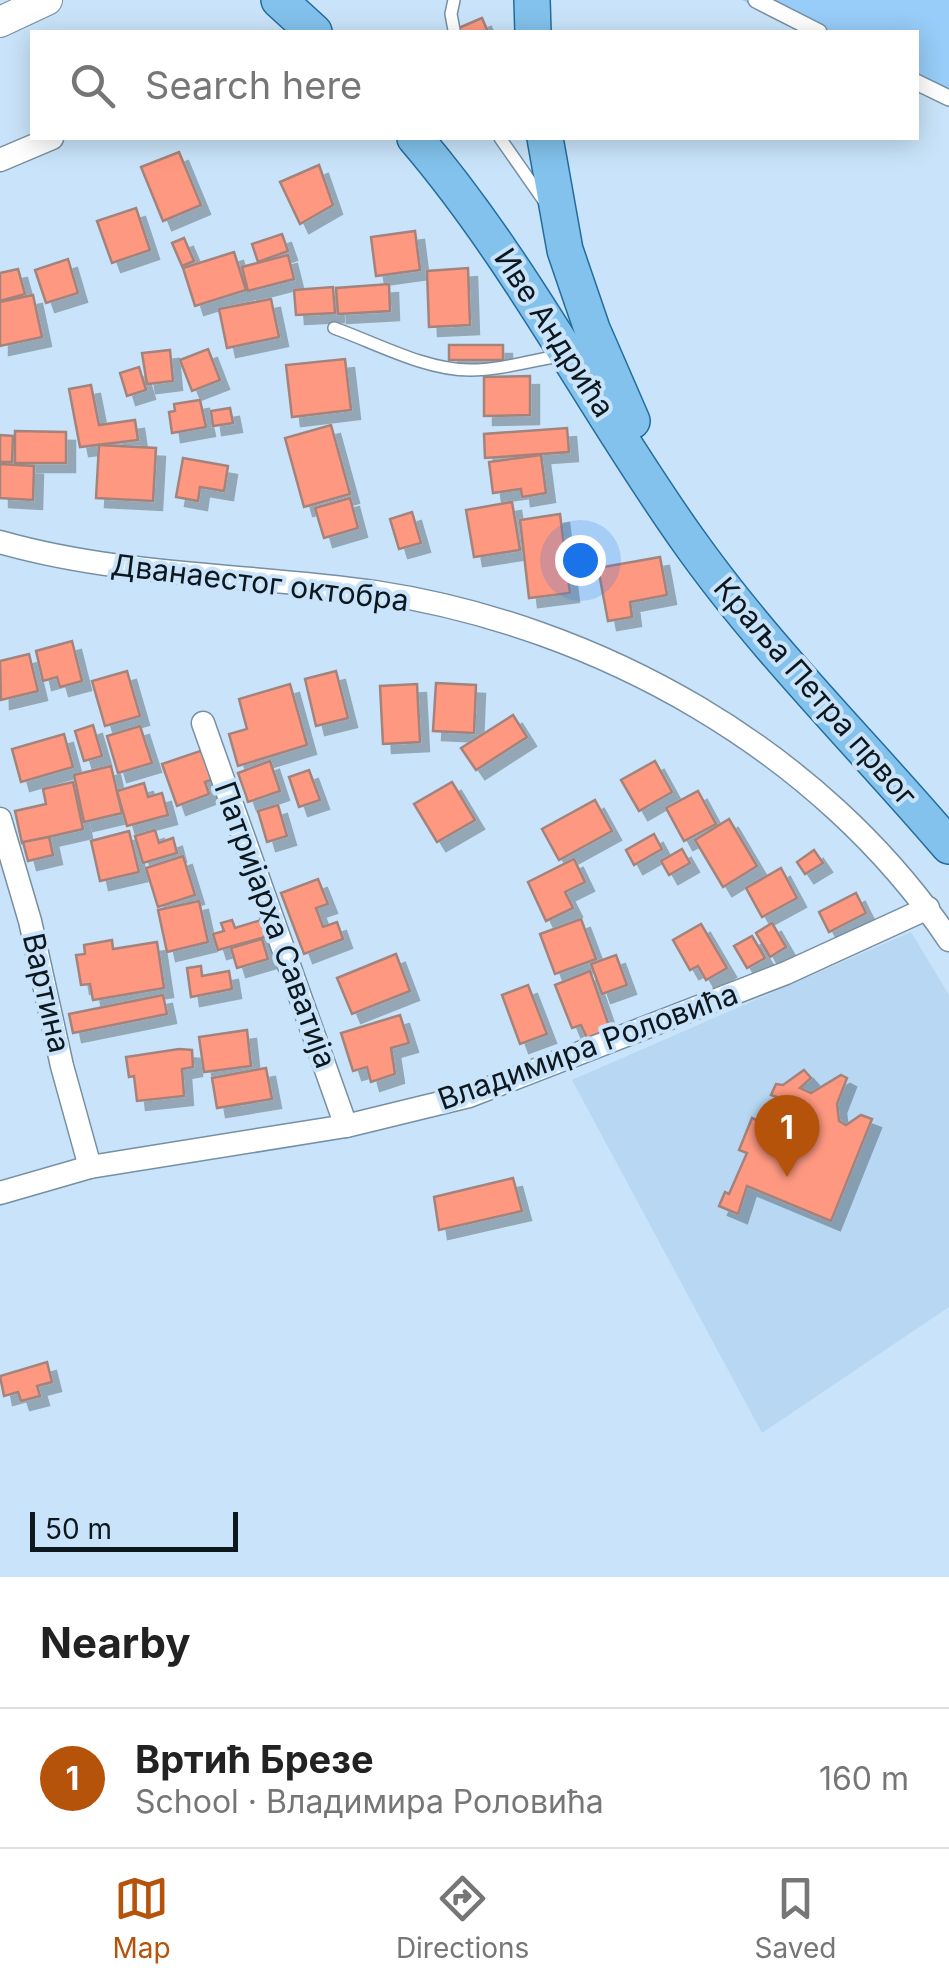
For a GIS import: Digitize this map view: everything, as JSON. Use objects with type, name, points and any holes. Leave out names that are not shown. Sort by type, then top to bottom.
[{"type":"main road","points":[[0,22],[48,0]]},
{"type":"main road","points":[[279,0],[312,30]]},
{"type":"main road","points":[[532,0],[533,30]]},
{"type":"main road","name":"Иве Андрића","points":[[418,140],[488,231],[684,535]]},
{"type":"main road","points":[[544,140],[557,216],[592,329],[684,535]]},
{"type":"main road","name":"Краља Петра првог","points":[[684,535],[749,618],[949,846]]},
{"type":"street","points":[[756,0],[815,30]]},
{"type":"street","points":[[919,83],[949,98]]},
{"type":"street","points":[[0,160],[47,140]]},
{"type":"street","name":"Дванаестог октобра","points":[[0,542],[97,564],[378,593],[496,618],[621,666],[682,700],[798,776],[865,837],[928,908],[949,940]]},
{"type":"street","name":"Патријарха Саватија","points":[[203,723],[346,1126]]},
{"type":"street","name":"Вартина","points":[[0,820],[30,921],[62,1066],[90,1167]]},
{"type":"street","name":"Владимира Роловића","points":[[0,1193],[90,1167],[346,1126],[469,1096],[786,973],[928,908]]},
{"type":"lane","points":[[454,0],[450,14],[454,30]]},
{"type":"lane","points":[[501,140],[557,216]]},
{"type":"lane","points":[[334,328],[459,370],[482,370],[568,354]]},
{"type":"shaded area","points":[[742,0],[949,0],[949,102],[919,87],[919,30],[804,30]]},
{"type":"shaded area","points":[[911,932],[949,995],[949,1307],[762,1433],[572,1080]]},
{"type":"building","points":[[482,18],[487,30],[454,30]]},
{"type":"building","points":[[179,152],[201,205],[163,221],[141,167]]},
{"type":"building","points":[[319,165],[333,205],[300,224],[280,182]]},
{"type":"building","points":[[136,208],[150,250],[112,263],[97,221]]},
{"type":"building","points":[[415,231],[420,270],[376,276],[371,237]]},
{"type":"building","points":[[282,234],[288,251],[258,262],[252,244]]},
{"type":"building","points":[[184,238],[194,261],[182,266],[172,243]]},
{"type":"building","points":[[234,252],[246,290],[195,306],[183,268]]},
{"type":"building","points":[[288,255],[294,279],[248,291],[242,267]]},
{"type":"building","points":[[68,259],[78,293],[46,303],[35,270]]},
{"type":"building","points":[[468,268],[470,325],[429,327],[427,271]]},
{"type":"building","points":[[18,269],[25,294],[0,301],[0,273]]},
{"type":"building","points":[[389,284],[390,311],[338,314],[336,288]]},
{"type":"building","points":[[333,287],[335,313],[296,315],[294,290]]},
{"type":"building","points":[[33,295],[42,337],[0,346],[0,302]]},
{"type":"building","points":[[271,299],[279,337],[227,348],[219,309]]},
{"type":"building","points":[[449,345],[503,345],[503,360],[449,360]]},
{"type":"building","points":[[208,349],[220,380],[192,391],[180,360]]},
{"type":"building","points":[[170,350],[173,381],[147,384],[142,353]]},
{"type":"building","points":[[345,359],[351,410],[292,417],[286,365]]},
{"type":"building","points":[[139,367],[146,390],[127,396],[120,373]]},
{"type":"building","points":[[530,376],[530,415],[484,416],[484,377]]},
{"type":"building","points":[[91,385],[99,425],[135,420],[138,440],[80,447],[69,389]]},
{"type":"building","points":[[200,400],[206,427],[172,433],[169,412],[175,411],[174,404]]},
{"type":"building","points":[[230,408],[233,423],[213,426],[211,411]]},
{"type":"building","points":[[331,425],[350,494],[304,507],[285,438]]},
{"type":"building","points":[[567,428],[569,452],[485,458],[484,434]]},
{"type":"building","points":[[15,431],[66,432],[66,463],[15,463]]},
{"type":"building","points":[[0,435],[13,436],[12,462],[0,462]]},
{"type":"building","points":[[99,445],[156,448],[153,501],[96,498]]},
{"type":"building","points":[[541,455],[546,493],[522,497],[521,489],[493,493],[489,462]]},
{"type":"building","points":[[183,458],[228,466],[224,491],[200,487],[198,501],[176,497]]},
{"type":"building","points":[[0,464],[34,466],[33,500],[0,498]]},
{"type":"building","points":[[350,498],[358,528],[324,538],[315,508]]},
{"type":"building","points":[[512,502],[520,550],[474,557],[466,510]]},
{"type":"building","points":[[412,512],[421,543],[399,549],[390,519]]},
{"type":"building","points":[[560,514],[570,593],[529,598],[520,520]]},
{"type":"building","points":[[660,557],[667,595],[630,602],[632,617],[608,621],[598,568]]},
{"type":"building","points":[[72,641],[82,681],[60,687],[57,677],[43,681],[36,651]]},
{"type":"building","points":[[29,654],[38,691],[1,700],[0,661]]},
{"type":"building","points":[[127,671],[140,716],[105,726],[92,681]]},
{"type":"building","points":[[336,671],[348,718],[316,726],[305,679]]},
{"type":"building","points":[[436,683],[476,685],[474,733],[433,731]]},
{"type":"building","points":[[290,684],[307,745],[238,766],[229,734],[247,729],[239,699]]},
{"type":"building","points":[[417,684],[420,742],[383,744],[380,686]]},
{"type":"building","points":[[513,715],[527,737],[476,770],[461,748]]},
{"type":"building","points":[[93,725],[102,756],[84,761],[75,731]]},
{"type":"building","points":[[140,726],[152,763],[118,773],[107,736]]},
{"type":"building","points":[[64,734],[73,767],[21,782],[12,749]]},
{"type":"building","points":[[209,748],[219,777],[205,782],[209,794],[177,806],[162,764]]},
{"type":"building","points":[[270,761],[280,791],[248,802],[238,773]]},
{"type":"building","points":[[655,761],[672,792],[639,811],[621,780]]},
{"type":"building","points":[[111,766],[122,813],[84,822],[74,775]]},
{"type":"building","points":[[309,770],[320,800],[299,807],[289,777]]},
{"type":"building","points":[[73,782],[83,829],[22,843],[15,811],[46,804],[43,789]]},
{"type":"building","points":[[452,782],[475,820],[437,842],[414,804]]},
{"type":"building","points":[[144,783],[148,797],[162,793],[168,815],[127,826],[117,791]]},
{"type":"building","points":[[698,791],[716,824],[684,841],[666,808]]},
{"type":"building","points":[[595,800],[612,831],[559,860],[542,829]]},
{"type":"building","points":[[278,805],[287,836],[267,842],[258,811]]},
{"type":"building","points":[[729,819],[757,866],[723,887],[695,840]]},
{"type":"building","points":[[155,830],[159,843],[173,838],[177,853],[143,863],[135,836]]},
{"type":"building","points":[[129,831],[139,872],[100,881],[91,841]]},
{"type":"building","points":[[654,834],[662,849],[634,865],[626,850]]},
{"type":"building","points":[[49,837],[53,855],[28,861],[23,842]]},
{"type":"building","points":[[682,849],[690,863],[669,875],[661,861]]},
{"type":"building","points":[[814,850],[823,863],[805,874],[797,862]]},
{"type":"building","points":[[183,856],[195,895],[158,907],[146,868]]},
{"type":"building","points":[[574,859],[585,882],[565,892],[573,908],[546,921],[528,882]]},
{"type":"building","points":[[781,868],[797,898],[762,917],[746,888]]},
{"type":"building","points":[[318,879],[328,904],[316,908],[323,927],[337,922],[343,939],[304,954],[281,893]]},
{"type":"building","points":[[856,893],[866,913],[829,932],[819,912]]},
{"type":"building","points":[[199,901],[208,942],[167,952],[158,910]]},
{"type":"building","points":[[581,919],[596,959],[555,974],[540,934]]},
{"type":"building","points":[[232,920],[235,928],[261,920],[265,937],[218,950],[213,934],[224,931],[221,923]]},
{"type":"building","points":[[772,923],[786,947],[770,957],[756,933]]},
{"type":"building","points":[[701,924],[727,968],[706,980],[698,966],[690,970],[673,940]]},
{"type":"building","points":[[752,936],[765,958],[747,968],[734,946]]},
{"type":"building","points":[[262,939],[268,959],[237,968],[231,948]]},
{"type":"building","points":[[112,940],[113,949],[157,942],[164,988],[93,1000],[90,984],[81,985],[76,955],[85,954],[84,945]]},
{"type":"building","points":[[396,954],[410,991],[352,1014],[337,978]]},
{"type":"building","points":[[616,955],[627,985],[602,994],[591,964]]},
{"type":"building","points":[[201,966],[202,976],[229,971],[232,989],[191,997],[187,968]]},
{"type":"building","points":[[590,971],[610,1029],[587,1038],[581,1025],[572,1028],[555,985]]},
{"type":"building","points":[[528,985],[547,1034],[520,1044],[502,995]]},
{"type":"building","points":[[163,995],[167,1014],[73,1033],[69,1014]]},
{"type":"building","points":[[400,1015],[409,1043],[391,1048],[395,1074],[371,1082],[367,1067],[353,1071],[341,1033]]},
{"type":"building","points":[[247,1030],[251,1066],[204,1072],[199,1037]]},
{"type":"building","points":[[192,1050],[193,1067],[182,1069],[184,1096],[137,1101],[134,1076],[129,1077],[126,1057]]},
{"type":"building","points":[[266,1068],[272,1099],[217,1108],[212,1078]]},
{"type":"building","points":[[804,1070],[811,1078],[800,1088],[811,1093],[841,1075],[847,1078],[837,1104],[839,1121],[846,1125],[861,1115],[872,1119],[831,1221],[747,1186],[738,1214],[719,1206],[725,1192],[729,1194],[747,1153],[739,1150],[752,1118],[761,1122],[765,1111],[771,1113],[777,1097],[771,1095],[776,1084],[783,1085]]},
{"type":"building","points":[[513,1178],[522,1211],[439,1230],[434,1197]]},
{"type":"building","points":[[47,1362],[52,1382],[37,1386],[40,1396],[21,1401],[18,1392],[4,1396],[0,1376]]},
{"type":"place","name":"Вртић Брезе","points":[[787,1177]]}]
